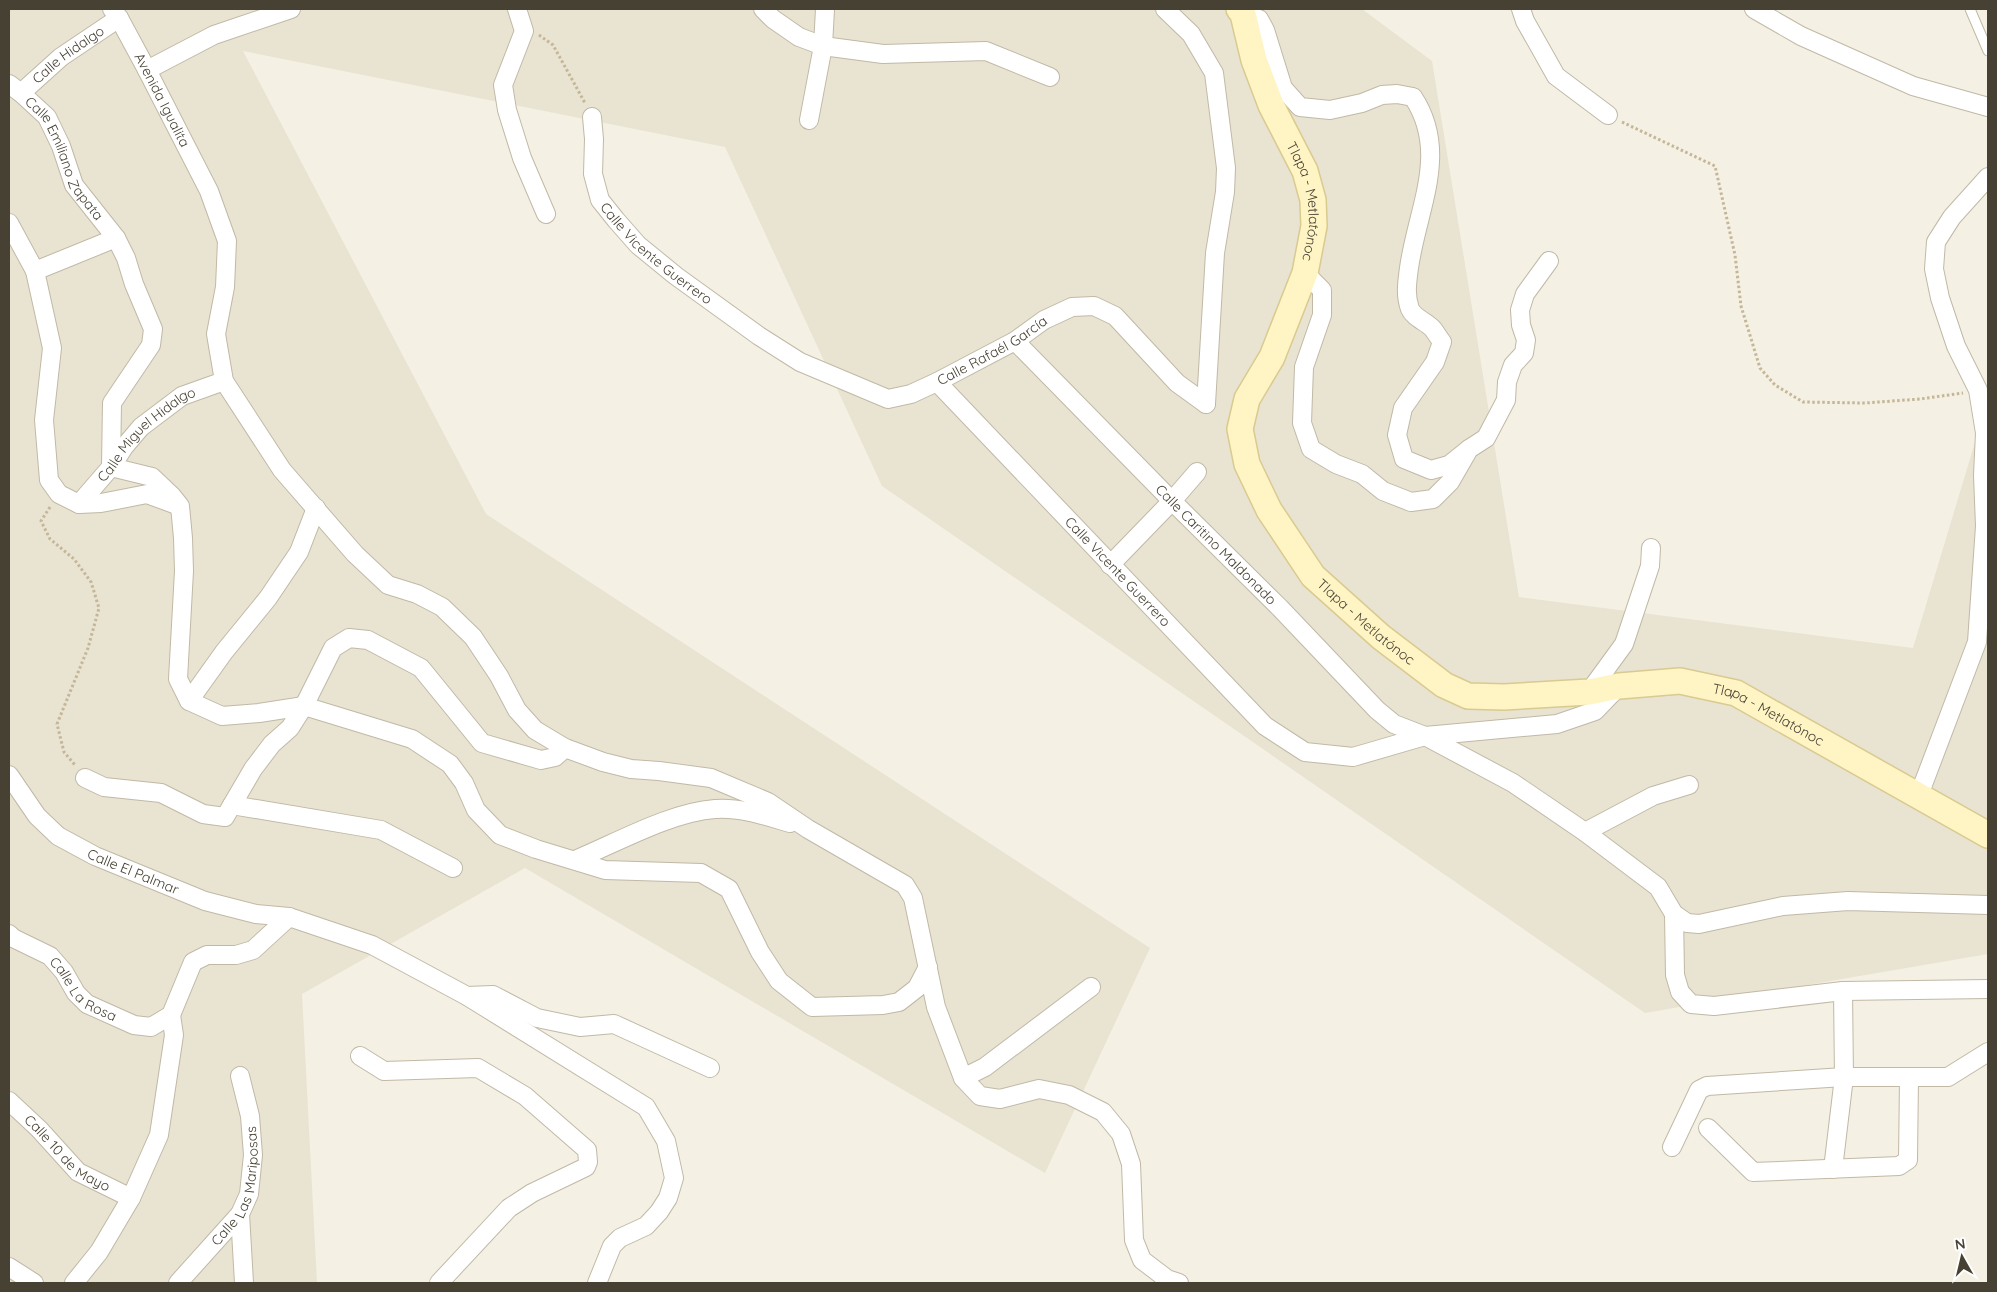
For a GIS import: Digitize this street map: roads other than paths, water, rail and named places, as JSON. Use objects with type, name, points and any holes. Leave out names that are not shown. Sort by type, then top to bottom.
[{"type":"main road","name":"Tlapa - Metlatónoc","points":[[1241,12],[1254,60],[1271,104],[1305,171],[1313,200],[1314,226],[1305,273],[1272,357],[1247,399],[1240,429],[1247,464],[1268,510],[1313,576],[1381,636],[1444,686],[1468,696],[1589,692],[1619,686],[1680,681],[1736,693],[1986,831]]},
{"type":"street","points":[[147,70],[214,35],[291,9]]},
{"type":"street","points":[[516,9],[524,31],[503,85],[504,94],[522,158],[546,214]]},
{"type":"street","points":[[763,9],[773,19],[799,37],[823,46],[883,54],[986,52],[1050,77]]},
{"type":"street","points":[[810,120],[823,46],[825,9]]},
{"type":"street","name":"Calle Rafaél García","points":[[888,399],[911,394],[938,382],[1015,341],[1044,320],[1072,307],[1094,306],[1115,316],[1177,382],[1206,404],[1215,253],[1225,192],[1226,168],[1224,148],[1214,73],[1191,34],[1165,9]]},
{"type":"street","points":[[1521,9],[1524,21],[1556,76],[1608,115]]},
{"type":"street","points":[[1754,9],[1800,36],[1913,86],[1988,107]]},
{"type":"street","points":[[1241,12],[1259,19],[1265,30],[1283,88],[1300,107],[1330,110],[1362,103],[1382,95],[1397,94],[1413,97],[1422,111],[1430,145],[1429,180],[1411,250],[1405,291],[1411,312],[1433,329],[1442,342],[1435,362],[1403,408],[1397,435],[1404,459],[1430,470],[1449,465],[1486,438],[1506,400],[1507,382],[1513,365],[1524,353],[1526,340],[1521,325],[1520,310],[1524,294],[1549,260]]},
{"type":"street","name":"Avenida Igualita","points":[[115,13],[147,70],[209,191],[226,241],[226,287],[216,334],[224,381]]},
{"type":"street","name":"Calle Hidalgo","points":[[15,89],[61,57],[115,13]]},
{"type":"street","name":"Calle Emiliano Zapata","points":[[15,89],[46,117],[60,146],[74,185],[116,238],[126,258],[134,284],[153,329],[151,345],[112,403],[111,467]]},
{"type":"street","name":"Calle Vicente Guerrero","points":[[592,117],[594,139],[593,174],[600,200],[638,245],[676,276],[759,336],[800,362],[888,399]]},
{"type":"street","points":[[1919,795],[1977,642],[1985,526],[1984,433],[1978,390],[1956,346],[1940,298],[1934,268],[1936,242],[1952,217],[1988,177]]},
{"type":"street","points":[[9,224],[35,271],[52,348],[44,420],[49,480],[59,494],[79,504],[102,503],[147,494],[180,506]]},
{"type":"street","points":[[35,271],[116,238]]},
{"type":"street","points":[[1305,273],[1322,290],[1322,315],[1304,367],[1302,423],[1311,448],[1336,464],[1362,474],[1383,491],[1412,502],[1433,499],[1450,482],[1469,449]]},
{"type":"street","name":"Calle Caritino Maldonado","points":[[1015,341],[1280,608],[1377,710],[1394,724],[1425,736],[1514,783],[1585,832],[1658,887],[1674,914]]},
{"type":"street","points":[[224,381],[282,470],[355,554],[388,584],[417,594],[442,607],[473,636],[499,676],[516,710],[535,730],[565,748],[603,762],[630,769],[711,778],[768,802],[808,829],[905,885],[913,898],[936,1007],[963,1078],[980,1096],[1000,1100],[1039,1088],[1070,1094],[1103,1112],[1121,1134],[1131,1164],[1134,1240],[1142,1260],[1167,1280],[1178,1283]]},
{"type":"street","name":"Calle Miguel Hidalgo","points":[[79,504],[111,467],[124,447],[141,427],[182,396],[224,381]]},
{"type":"street","name":"Calle Vicente Guerrero","points":[[938,382],[1110,565],[1266,726],[1305,752],[1353,757],[1425,736]]},
{"type":"street","points":[[111,467],[152,477],[180,506],[184,571],[178,679],[189,701],[222,716],[259,713],[304,706],[412,738],[450,764],[464,783],[476,810],[500,835],[536,849],[605,870],[701,872],[729,889],[760,952],[779,981],[812,1007],[884,1005],[899,1002],[917,988],[928,967]]},
{"type":"street","points":[[1110,565],[1172,501],[1197,472]]},
{"type":"street","points":[[189,701],[224,652],[268,598],[299,552],[316,508]]},
{"type":"street","points":[[1589,692],[1624,644],[1650,566],[1651,548]]},
{"type":"street","points":[[85,778],[104,787],[160,793],[204,814],[224,817],[253,769],[272,744],[290,728],[304,706],[333,648],[349,638],[368,640],[421,668],[482,743],[541,760],[555,757],[565,748]]},
{"type":"street","points":[[1960,688],[1978,666],[1988,648]]},
{"type":"street","points":[[1425,736],[1557,724],[1595,711],[1619,686]]},
{"type":"street","name":"Calle El Palmar","points":[[9,776],[37,816],[58,836],[95,856],[206,901],[256,914],[289,917],[372,945],[467,996],[646,1107],[666,1141],[674,1178],[668,1198],[659,1212],[646,1226],[620,1238],[612,1246],[597,1283]]},
{"type":"street","points":[[1585,832],[1652,796],[1689,786]]},
{"type":"street","points":[[232,805],[381,830],[453,868]]},
{"type":"street","points":[[575,860],[681,814],[716,808],[756,813],[808,829]]},
{"type":"street","points":[[1674,914],[1687,923],[1700,924],[1783,906],[1848,901],[1988,905]]},
{"type":"street","points":[[1674,914],[1675,975],[1680,992],[1691,1004],[1714,1006],[1843,991],[1988,989]]},
{"type":"street","points":[[74,1283],[99,1252],[132,1198],[159,1135],[174,1035],[171,1015],[193,962],[207,955],[236,955],[253,950],[289,917]]},
{"type":"street","name":"Calle La Rosa","points":[[9,934],[13,938],[50,956],[87,1004],[134,1025],[151,1027],[171,1015]]},
{"type":"street","points":[[963,1078],[986,1067],[1091,987]]},
{"type":"street","points":[[1833,1169],[1844,1077],[1843,991]]},
{"type":"street","points":[[467,996],[493,995],[536,1018],[580,1027],[614,1024],[710,1068]]},
{"type":"street","points":[[1672,1147],[1699,1090],[1707,1086],[1844,1077],[1948,1077],[1988,1052]]},
{"type":"street","points":[[360,1056],[384,1071],[478,1068],[524,1096],[587,1150],[588,1162],[586,1167],[532,1193],[509,1208],[439,1283]]},
{"type":"street","name":"Calle Las Mariposas","points":[[178,1283],[240,1214],[249,1194],[253,1156],[250,1116],[240,1076]]},
{"type":"street","points":[[1708,1128],[1753,1172],[1899,1166],[1908,1160],[1908,1078]]},
{"type":"street","name":"Calle 10 de Mayo","points":[[9,1101],[39,1129],[78,1172],[132,1198]]},
{"type":"street","points":[[240,1214],[244,1283]]},
{"type":"street","points":[[9,1267],[34,1283]]},
{"type":"lane","points":[[1970,9],[1988,51]]}]
